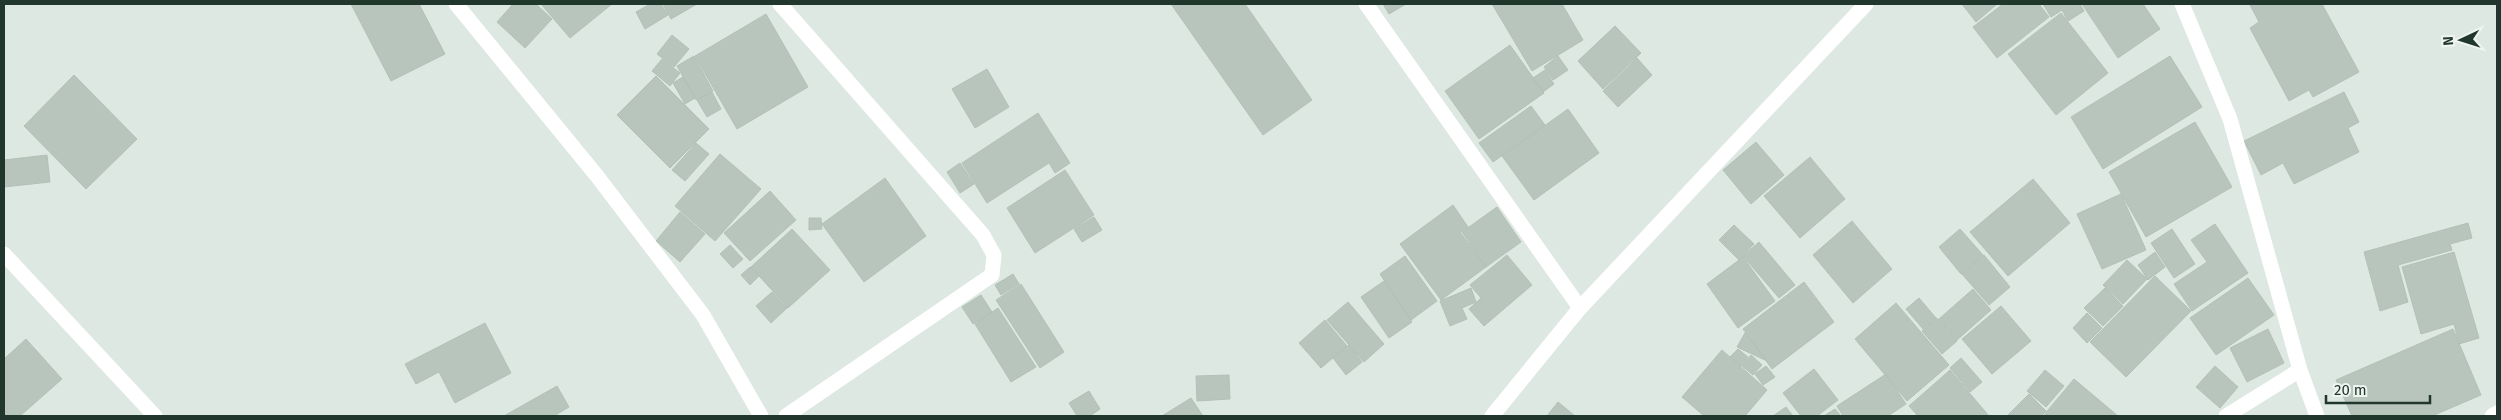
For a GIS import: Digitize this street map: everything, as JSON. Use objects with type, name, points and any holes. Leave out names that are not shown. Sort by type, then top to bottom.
[{"type":"street","points":[[456,4],[597,176],[703,315],[762,416]]},
{"type":"street","points":[[780,4],[983,235],[994,255],[992,275],[786,416]]},
{"type":"street","points":[[1366,4],[1580,308]]},
{"type":"street","points":[[1492,416],[1580,308],[1866,4]]},
{"type":"street","points":[[2182,4],[2230,119],[2300,370],[2317,416]]},
{"type":"street","points":[[4,254],[154,416]]},
{"type":"street","points":[[2226,416],[2300,370]]},
{"type":"street","points":[[2492,416],[2497,413]]},
{"type":"building","points":[[351,4],[419,4],[445,54],[391,81]]},
{"type":"building","points":[[513,4],[536,4],[552,19],[525,48],[497,22]]},
{"type":"building","points":[[541,4],[612,4],[570,38]]},
{"type":"building","points":[[650,4],[661,4],[668,15],[645,29],[636,12]]},
{"type":"building","points":[[663,4],[697,4],[671,19]]},
{"type":"building","points":[[1171,4],[1245,4],[1312,100],[1263,135]]},
{"type":"building","points":[[1383,4],[1406,4],[1389,14]]},
{"type":"building","points":[[1492,4],[1562,4],[1583,40],[1532,71]]},
{"type":"building","points":[[1962,4],[1996,4],[1996,5],[1976,22]]},
{"type":"building","points":[[2003,4],[2039,4],[2049,17],[1997,58],[1973,27]]},
{"type":"building","points":[[2043,4],[2080,4],[2084,11],[2068,21],[2062,10],[2051,17]]},
{"type":"building","points":[[2082,4],[2143,4],[2160,29],[2118,58]]},
{"type":"building","points":[[2322,4],[2359,72],[2313,97],[2309,90],[2289,101],[2250,28],[2259,22],[2250,5]]},
{"type":"building","points":[[2061,13],[2108,73],[2056,115],[2008,54]]},
{"type":"building","points":[[766,14],[808,87],[737,129],[695,56]]},
{"type":"building","points":[[1615,26],[1641,53],[1603,89],[1578,61]]},
{"type":"building","points":[[672,35],[689,49],[674,67],[657,54]]},
{"type":"building","points":[[1510,45],[1544,93],[1479,139],[1445,91]]},
{"type":"building","points":[[694,56],[713,91],[696,100],[677,66]]},
{"type":"building","points":[[1558,56],[1568,70],[1553,80],[1544,67]]},
{"type":"building","points":[[2170,56],[2202,107],[2103,169],[2071,117]]},
{"type":"building","points":[[1637,58],[1652,75],[1618,107],[1603,91]]},
{"type":"building","points":[[662,59],[680,73],[670,86],[652,71]]},
{"type":"building","points":[[987,69],[1009,107],[975,128],[952,89]]},
{"type":"building","points":[[1545,70],[1554,84],[1543,92],[1533,78]]},
{"type":"building","points":[[74,75],[137,139],[86,189],[24,126]]},
{"type":"building","points":[[656,76],[709,129],[670,168],[617,115]]},
{"type":"building","points":[[683,77],[695,98],[685,104],[673,83]]},
{"type":"building","points":[[712,92],[721,109],[707,117],[697,100]]},
{"type":"building","points":[[2344,92],[2359,122],[2348,128],[2359,152],[2294,184],[2283,163],[2261,175],[2244,141]]},
{"type":"building","points":[[1531,106],[1545,125],[1493,162],[1479,143]]},
{"type":"building","points":[[1568,109],[1599,153],[1534,200],[1502,156]]},
{"type":"building","points":[[1038,113],[1070,163],[1055,173],[1049,163],[987,203],[962,163]]},
{"type":"building","points":[[2195,122],[2232,187],[2146,237],[2109,172]]},
{"type":"building","points":[[1756,142],[1784,175],[1751,204],[1723,170]]},
{"type":"building","points":[[696,143],[709,154],[685,181],[672,170]]},
{"type":"building","points":[[720,154],[761,189],[715,241],[675,206]]},
{"type":"building","points":[[47,155],[50,182],[4,187],[4,160]]},
{"type":"building","points":[[1810,157],[1845,199],[1800,238],[1764,196]]},
{"type":"building","points":[[960,163],[974,184],[960,193],[947,172]]},
{"type":"building","points":[[1065,170],[1094,215],[1035,253],[1007,208]]},
{"type":"building","points":[[885,178],[926,236],[864,282],[822,224]]},
{"type":"building","points":[[2033,179],[2070,223],[2008,276],[1970,232]]},
{"type":"building","points":[[770,191],[796,220],[750,261],[724,233]]},
{"type":"building","points":[[2121,194],[2146,250],[2102,269],[2077,214]]},
{"type":"building","points":[[1453,205],[1468,227],[1460,232],[1486,267],[1441,300],[1400,244]]},
{"type":"building","points":[[1497,207],[1521,242],[1486,267],[1462,232]]},
{"type":"building","points":[[680,212],[705,234],[680,262],[656,241]]},
{"type":"building","points":[[1094,217],[1102,230],[1082,242],[1074,229]]},
{"type":"building","points":[[809,218],[821,218],[822,229],[809,230]]},
{"type":"building","points":[[1852,221],[1892,269],[1853,303],[1813,255]]},
{"type":"building","points":[[2468,223],[2472,238],[2450,244],[2452,250],[2398,265],[2408,302],[2380,311],[2364,252]]},
{"type":"building","points":[[2215,224],[2248,273],[2192,311],[2174,284],[2207,262],[2191,240]]},
{"type":"building","points":[[1734,225],[1754,244],[1739,260],[1719,240]]},
{"type":"building","points":[[792,229],[830,270],[788,308],[751,267]]},
{"type":"building","points":[[1960,229],[1983,255],[1961,274],[1939,247]]},
{"type":"building","points":[[2172,229],[2195,264],[2174,278],[2151,243]]},
{"type":"building","points":[[1759,242],[1795,285],[1779,298],[1743,256]]},
{"type":"building","points":[[730,245],[743,259],[733,268],[720,254]]},
{"type":"building","points":[[2155,252],[2165,267],[2148,280],[2138,265]]},
{"type":"building","points":[[2454,252],[2479,338],[2459,344],[2454,324],[2421,334],[2402,267]]},
{"type":"building","points":[[1507,255],[1532,285],[1484,326],[1469,309],[1481,298],[1470,285]]},
{"type":"building","points":[[1984,255],[2010,287],[1989,305],[1962,274]]},
{"type":"building","points":[[1405,256],[1437,301],[1411,320],[1380,274]]},
{"type":"building","points":[[1743,257],[1775,301],[1738,328],[1707,284]]},
{"type":"building","points":[[2127,260],[2147,279],[2123,304],[2103,285]]},
{"type":"building","points":[[750,267],[759,276],[750,285],[741,275]]},
{"type":"building","points":[[1013,274],[1019,284],[1001,295],[995,285]]},
{"type":"building","points":[[2155,276],[2191,311],[2126,377],[2090,342]]},
{"type":"building","points":[[2248,278],[2274,315],[2216,355],[2190,318]]},
{"type":"building","points":[[1384,281],[1412,322],[1389,338],[1361,297]]},
{"type":"building","points":[[1804,282],[1834,322],[1772,369],[1743,329]]},
{"type":"building","points":[[1021,284],[1064,352],[1040,368],[996,300]]},
{"type":"building","points":[[1471,288],[1476,302],[1462,308],[1467,319],[1450,326],[1440,301]]},
{"type":"building","points":[[2105,288],[2123,306],[2103,326],[2084,308]]},
{"type":"building","points":[[1973,289],[1991,310],[1957,340],[1939,319]]},
{"type":"building","points":[[772,292],[787,308],[771,323],[756,306]]},
{"type":"building","points":[[981,295],[992,312],[973,324],[962,307]]},
{"type":"building","points":[[1919,298],[1936,318],[1923,329],[1906,309]]},
{"type":"building","points":[[1348,302],[1384,344],[1364,362],[1327,320]]},
{"type":"building","points":[[1896,303],[1949,365],[1907,401],[1855,339]]},
{"type":"building","points":[[2001,306],[2031,341],[1992,374],[1962,339]]},
{"type":"building","points":[[998,308],[1036,367],[1011,382],[975,324]]},
{"type":"building","points":[[2087,313],[2102,328],[2087,343],[2073,328]]},
{"type":"building","points":[[1937,318],[1957,341],[1942,354],[1922,331]]},
{"type":"building","points":[[1325,320],[1347,346],[1321,368],[1299,343]]},
{"type":"building","points":[[485,323],[511,373],[455,403],[439,372],[416,384],[405,364]]},
{"type":"building","points":[[2268,329],[2284,363],[2247,382],[2230,348]]},
{"type":"building","points":[[2453,329],[2481,395],[2432,416],[2352,416],[2336,380]]},
{"type":"building","points":[[1745,333],[1767,361],[1737,347]]},
{"type":"building","points":[[26,339],[62,379],[20,416],[4,416],[4,359]]},
{"type":"building","points":[[1349,345],[1362,362],[1346,375],[1333,358]]},
{"type":"building","points":[[1738,349],[1748,357],[1741,366],[1730,357]]},
{"type":"building","points":[[1722,350],[1767,390],[1745,416],[1704,416],[1682,397]]},
{"type":"building","points":[[1751,355],[1762,365],[1753,375],[1742,366]]},
{"type":"building","points":[[1961,358],[1982,382],[1970,392],[1950,368]]},
{"type":"building","points":[[1766,366],[1775,377],[1763,385],[1755,374]]},
{"type":"building","points":[[2215,366],[2238,387],[2220,408],[2196,387]]},
{"type":"building","points":[[1814,369],[1838,400],[1817,416],[1801,416],[1783,393]]},
{"type":"building","points":[[1950,370],[1989,416],[1918,416],[1909,406]]},
{"type":"building","points":[[2045,370],[2064,386],[2046,407],[2027,391]]},
{"type":"building","points":[[1886,374],[1906,404],[1888,416],[1843,416],[1837,406]]},
{"type":"building","points":[[1229,375],[1230,399],[1197,401],[1196,376]]},
{"type":"building","points":[[2074,379],[2118,416],[2043,416]]},
{"type":"building","points":[[557,386],[569,407],[554,416],[504,416]]},
{"type":"building","points":[[1089,391],[1100,409],[1090,416],[1077,416],[1069,403]]},
{"type":"building","points":[[2029,394],[2046,411],[2041,416],[2007,416]]},
{"type":"building","points":[[1191,398],[1203,416],[1162,416]]},
{"type":"building","points":[[1558,402],[1575,416],[1547,416]]},
{"type":"building","points":[[1786,407],[1793,416],[1773,416]]},
{"type":"building","points":[[1835,409],[1841,416],[1824,416]]}]
